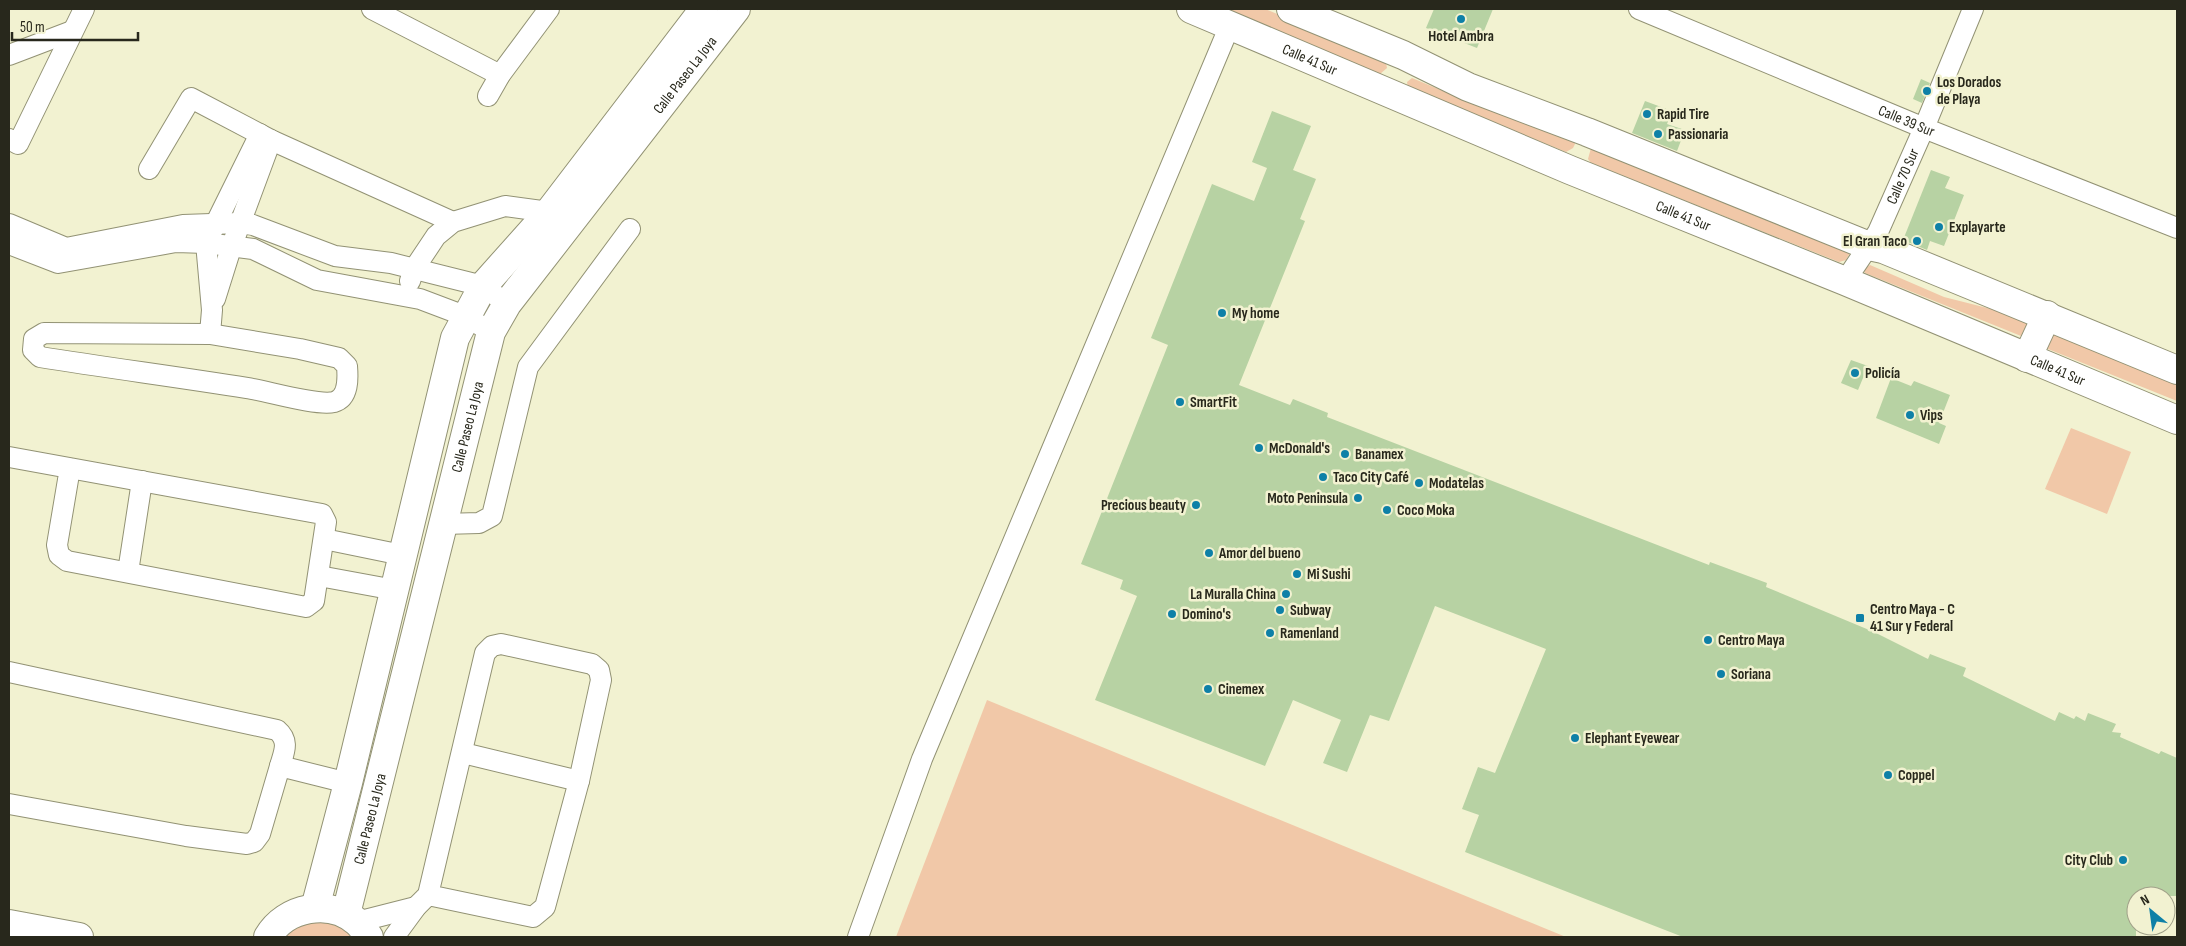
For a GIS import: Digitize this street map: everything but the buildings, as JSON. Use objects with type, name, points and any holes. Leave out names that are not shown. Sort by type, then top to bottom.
[{"type":"main road","name":"Calle Paseo La Joya","points":[[357,925],[443,524],[492,332],[507,304],[736,9]]},
{"type":"main road","name":"Calle 41 Sur","points":[[1191,9],[1570,170],[1845,281],[2177,420]]},
{"type":"main road","points":[[1291,9],[1403,55],[1468,87],[1587,132],[1869,246],[1883,249],[2177,370]]},
{"type":"main road","name":"Calle Paseo La Joya","points":[[315,908],[348,783],[455,338],[465,316],[483,286],[549,212],[696,11]]},
{"type":"main road","points":[[1570,170],[1587,132]]},
{"type":"main road","points":[[2027,358],[2047,315]]},
{"type":"main road","points":[[268,937],[284,919],[298,911],[315,908],[331,909],[357,925]]},
{"type":"main road","points":[[9,924],[79,937]]},
{"type":"street","points":[[9,139],[18,144],[84,9]]},
{"type":"street","points":[[372,9],[500,74]]},
{"type":"street","points":[[488,96],[500,74],[548,9]]},
{"type":"street","name":"Calle 39 Sur","points":[[1639,9],[1924,128],[2177,228]]},
{"type":"street","name":"Calle 70 Sur","points":[[1845,281],[1878,232],[1924,128],[1972,9]]},
{"type":"street","points":[[858,937],[922,759],[1230,25]]},
{"type":"street","points":[[9,55],[72,32]]},
{"type":"street","points":[[149,169],[190,98],[265,137],[453,222]]},
{"type":"street","points":[[212,310],[265,137]]},
{"type":"street","points":[[210,334],[212,310],[206,243],[214,224],[265,137]]},
{"type":"street","points":[[406,296],[414,269],[436,236],[453,222],[505,206],[549,212]]},
{"type":"street","points":[[9,224],[62,255],[183,225],[240,223],[253,225],[334,256],[391,263],[483,286],[507,304]]},
{"type":"street","points":[[443,524],[479,523],[492,516],[528,367],[630,229]]},
{"type":"street","points":[[9,244],[62,255],[176,242],[206,243],[231,248],[253,249],[317,280],[406,296],[465,316],[492,332]]},
{"type":"street","points":[[44,333],[210,334],[300,349],[339,358],[347,366],[348,382],[342,397],[333,402],[312,401],[248,388],[40,356],[33,350],[34,339],[44,333]]},
{"type":"street","points":[[9,457],[70,468],[142,481],[322,514],[326,522],[314,601],[306,606],[67,561],[59,555],[56,545],[70,468]]},
{"type":"street","points":[[128,572],[142,481]]},
{"type":"street","points":[[324,539],[402,555]]},
{"type":"street","points":[[319,576],[395,590]]},
{"type":"street","points":[[357,925],[422,901],[533,916],[540,913],[545,907],[579,781],[601,680],[598,670],[592,664],[501,644],[492,646],[485,653],[463,753],[422,901],[394,937]]},
{"type":"street","points":[[9,672],[277,730],[283,736],[286,744],[260,834],[254,842],[247,844],[186,836],[9,804]]},
{"type":"street","points":[[463,753],[579,781]]},
{"type":"street","points":[[280,766],[348,783]]},
{"type":"shaded area","points":[[1221,9],[1265,9],[1385,58],[1387,68],[1380,74],[1375,73]]},
{"type":"shaded area","points":[[1412,78],[1484,108],[1573,138],[1575,144],[1573,148],[1566,152],[1408,88],[1407,82]]},
{"type":"shaded area","points":[[1591,148],[1850,253],[1846,260],[1839,262],[1591,163],[1588,159]]},
{"type":"shaded area","points":[[1870,265],[1944,297],[2007,313],[2030,323],[2026,338],[1865,273],[1864,269]]},
{"type":"shaded area","points":[[2050,329],[2177,382],[2177,401],[2043,347]]},
{"type":"shaded area","points":[[2071,428],[2131,452],[2107,514],[2045,489]]},
{"type":"shaded area","points":[[987,700],[1566,937],[896,937]]},
{"type":"shaded area","points":[[307,920],[338,925],[353,937],[281,937]]},
{"type":"place","name":"Hotel Ambra","points":[[1461,19]]},
{"type":"place","name":"Los Dorados de Playa","points":[[1927,91]]},
{"type":"place","name":"Rapid Tire","points":[[1647,114]]},
{"type":"place","name":"Passionaria","points":[[1658,134]]},
{"type":"place","name":"Explayarte","points":[[1939,227]]},
{"type":"place","name":"El Gran Taco","points":[[1917,241]]},
{"type":"place","name":"My home","points":[[1222,313]]},
{"type":"place","name":"Policía","points":[[1855,373]]},
{"type":"place","name":"SmartFit","points":[[1180,402]]},
{"type":"place","name":"Vips","points":[[1910,415]]},
{"type":"place","name":"McDonald's","points":[[1259,448]]},
{"type":"place","name":"Banamex","points":[[1345,454]]},
{"type":"place","name":"Taco City Café","points":[[1323,477]]},
{"type":"place","name":"Modatelas","points":[[1419,483]]},
{"type":"place","name":"Moto Peninsula","points":[[1358,498]]},
{"type":"place","name":"Precious beauty","points":[[1196,505]]},
{"type":"place","name":"Coco Moka","points":[[1387,510]]},
{"type":"place","name":"Amor del bueno","points":[[1209,553]]},
{"type":"place","name":"Mi Sushi","points":[[1297,574]]},
{"type":"place","name":"La Muralla China","points":[[1286,594]]},
{"type":"place","name":"Subway","points":[[1280,610]]},
{"type":"place","name":"Domino's","points":[[1172,614]]},
{"type":"place","name":"Centro Maya - C 41 Sur y Federal","points":[[1860,618]]},
{"type":"place","name":"Ramenland","points":[[1270,633]]},
{"type":"place","name":"Centro Maya","points":[[1708,640]]},
{"type":"place","name":"Soriana","points":[[1721,674]]},
{"type":"place","name":"Cinemex","points":[[1208,689]]},
{"type":"place","name":"Elephant Eyewear","points":[[1575,738]]},
{"type":"place","name":"Coppel","points":[[1888,775]]},
{"type":"place","name":"City Club","points":[[2123,860]]}]
